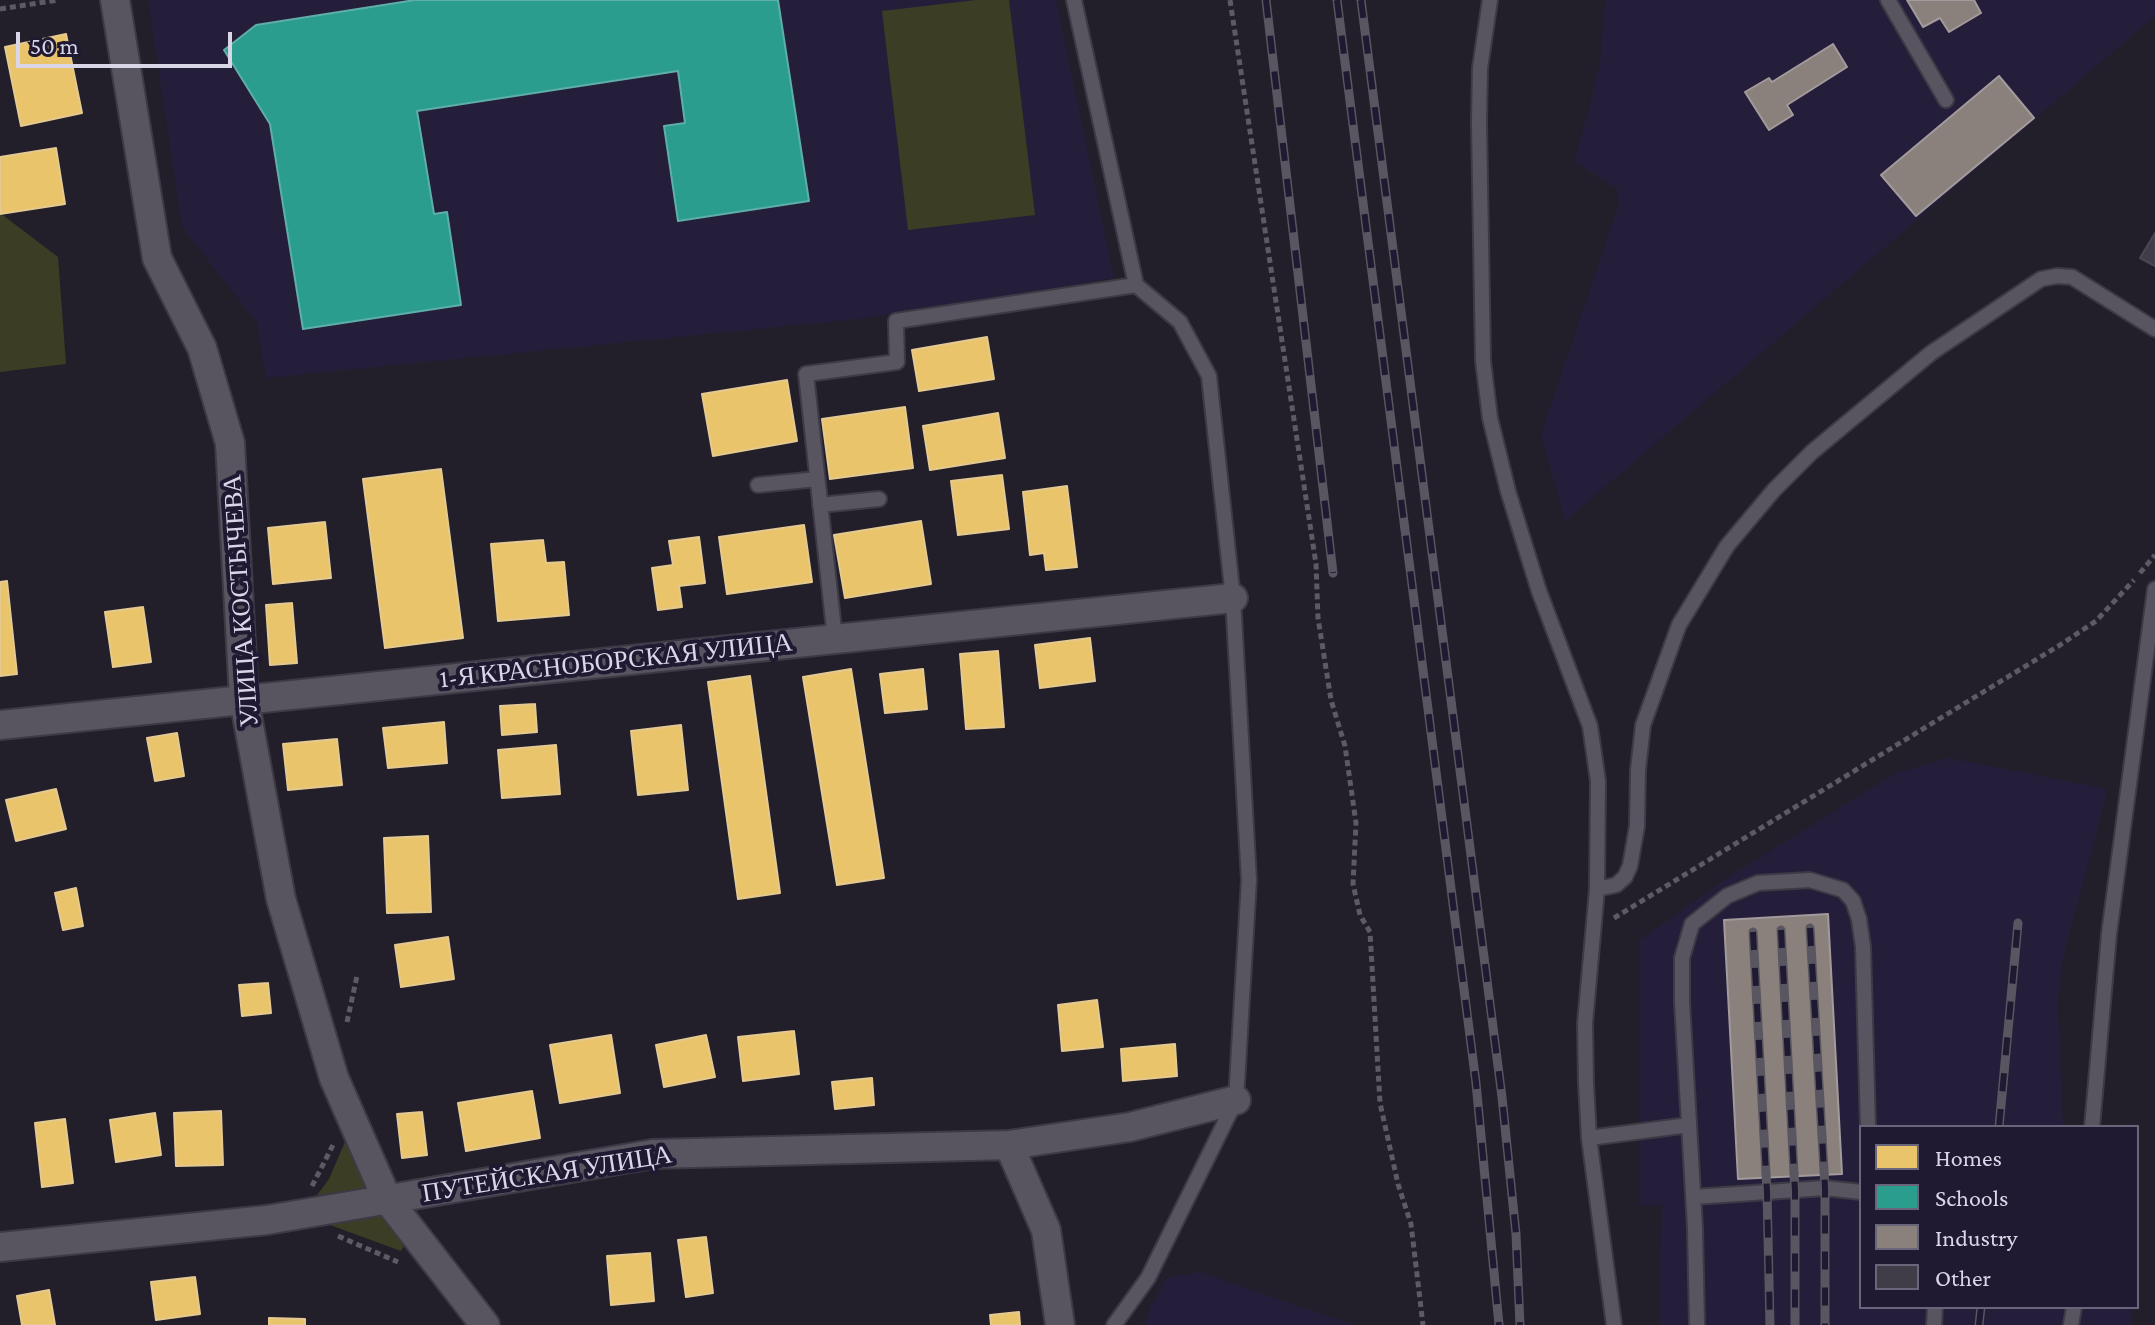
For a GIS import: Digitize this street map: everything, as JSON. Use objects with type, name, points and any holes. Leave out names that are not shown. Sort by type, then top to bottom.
[{"type":"street","name":"УЛИЦА КОСТЫЧЕВА","points":[[115,0],[157,258],[202,348],[230,443],[244,699],[281,899],[334,1078],[387,1199],[485,1325]]},
{"type":"street","name":"1-Я КРАСНОБОРСКАЯ УЛИЦА","points":[[0,725],[1233,598]]},
{"type":"street","name":"ПУТЕЙСКАЯ УЛИЦА","points":[[0,1247],[267,1220],[653,1154],[1009,1145],[1130,1127],[1236,1100]]},
{"type":"street","points":[[1009,1145],[1046,1230],[1060,1325]]},
{"type":"lane","points":[[1074,0],[1136,285],[1180,322],[1209,376],[1233,598],[1249,880],[1236,1100],[1148,1278],[1114,1325]]},
{"type":"lane","points":[[1490,0],[1480,68],[1479,121],[1481,331],[1486,392],[1523,544],[1590,726],[1598,781],[1597,889],[1585,1023],[1589,1138],[1614,1325]]},
{"type":"lane","points":[[1888,0],[1946,100]]},
{"type":"lane","points":[[1597,889],[1616,885],[1625,877],[1630,866],[1637,826],[1643,725],[1679,625],[1727,546],[1803,462],[1931,353],[2041,279],[2072,277],[2155,329]]},
{"type":"lane","points":[[835,639],[806,374],[897,362],[896,321],[1136,285]]},
{"type":"lane","points":[[758,485],[817,479]]},
{"type":"lane","points":[[820,505],[879,499]]},
{"type":"lane","points":[[2092,1125],[2109,934],[2155,589]]},
{"type":"lane","points":[[1697,1325],[1694,1197],[1681,977],[1682,958],[1692,924],[1703,913],[1740,890],[1758,883],[1810,880],[1843,890],[1853,901],[1863,947],[1868,1125]]},
{"type":"lane","points":[[1589,1138],[1689,1125]]},
{"type":"lane","points":[[1694,1197],[1825,1188],[1859,1192]]},
{"type":"path","points":[[0,9],[58,0]]},
{"type":"path","points":[[1230,0],[1316,564],[1320,631],[1331,700],[1345,746],[1356,823],[1353,884],[1360,915],[1370,932],[1380,1103],[1398,1184],[1411,1224],[1423,1325]]},
{"type":"path","points":[[1593,931],[2096,621],[2155,555]]},
{"type":"path","points":[[324,1230],[405,1265]]},
{"type":"shaded area","points":[[148,0],[1056,0],[1114,278],[868,318],[266,378],[257,323],[182,227]]},
{"type":"shaded area","points":[[1605,0],[2155,0],[2155,16],[1565,521],[1541,434],[1619,204],[1617,189],[1575,162],[1600,63]]},
{"type":"shaded area","points":[[1949,758],[2108,789],[2062,962],[2058,1003],[2063,1125],[1859,1125],[1859,1309],[2133,1309],[2131,1325],[1660,1325],[1661,1205],[1639,1206],[1640,940],[1731,875],[1896,773]]},
{"type":"shaded area","points":[[1200,1272],[1354,1325],[1145,1325],[1166,1278]]},
{"type":"green space","points":[[976,0],[1009,0],[1035,215],[908,230],[882,11]]},
{"type":"green space","points":[[0,213],[58,257],[66,364],[0,372]]},
{"type":"green space","points":[[345,1142],[374,1192],[309,1206],[329,1179]]},
{"type":"green space","points":[[384,1212],[407,1241],[401,1251],[330,1225],[339,1217]]},
{"type":"building: Homes","points":[[66,34],[82,113],[21,126],[5,47]]},
{"type":"building: Homes","points":[[56,148],[65,204],[0,214],[0,157]]},
{"type":"building: Homes","points":[[987,337],[994,379],[919,391],[912,350]]},
{"type":"building: Homes","points":[[787,380],[797,441],[713,456],[702,394]]},
{"type":"building: Homes","points":[[905,407],[913,468],[830,479],[822,419]]},
{"type":"building: Homes","points":[[998,413],[1005,458],[930,470],[923,426]]},
{"type":"building: Homes","points":[[441,469],[463,638],[385,648],[363,479]]},
{"type":"building: Homes","points":[[1002,475],[1009,529],[958,535],[951,481]]},
{"type":"building: Homes","points":[[1067,486],[1077,567],[1046,570],[1044,553],[1030,555],[1023,492]]},
{"type":"building: Homes","points":[[921,521],[931,584],[845,598],[834,535]]},
{"type":"building: Homes","points":[[325,522],[331,578],[273,584],[268,528]]},
{"type":"building: Homes","points":[[804,525],[812,582],[727,594],[719,537]]},
{"type":"building: Homes","points":[[699,537],[705,583],[679,586],[682,607],[658,610],[652,568],[673,565],[669,541]]},
{"type":"building: Homes","points":[[543,540],[546,563],[564,562],[569,615],[498,621],[491,544]]},
{"type":"building: Homes","points":[[7,581],[17,674],[0,676],[0,582]]},
{"type":"building: Homes","points":[[292,603],[297,663],[270,665],[266,605]]},
{"type":"building: Homes","points":[[143,607],[151,662],[113,667],[105,612]]},
{"type":"building: Homes","points":[[1090,638],[1095,681],[1040,688],[1035,645]]},
{"type":"building: Homes","points":[[998,651],[1004,727],[966,729],[960,654]]},
{"type":"building: Homes","points":[[851,669],[884,878],[837,885],[803,677]]},
{"type":"building: Homes","points":[[923,669],[927,709],[885,713],[880,674]]},
{"type":"building: Homes","points":[[750,676],[780,893],[738,899],[708,682]]},
{"type":"building: Homes","points":[[535,704],[537,732],[502,735],[500,706]]},
{"type":"building: Homes","points":[[444,722],[447,763],[388,768],[383,728]]},
{"type":"building: Homes","points":[[681,725],[688,790],[638,795],[631,731]]},
{"type":"building: Homes","points":[[177,733],[184,776],[155,781],[147,738]]},
{"type":"building: Homes","points":[[337,739],[342,785],[288,790],[283,744]]},
{"type":"building: Homes","points":[[556,745],[560,794],[502,798],[498,750]]},
{"type":"building: Homes","points":[[56,789],[66,829],[16,841],[6,800]]},
{"type":"building: Homes","points":[[428,836],[431,912],[387,913],[384,838]]},
{"type":"building: Homes","points":[[76,888],[83,926],[63,930],[55,893]]},
{"type":"building: Homes","points":[[448,937],[454,979],[401,987],[395,945]]},
{"type":"building: Homes","points":[[268,983],[271,1013],[242,1016],[239,985]]},
{"type":"building: Homes","points":[[1097,1000],[1103,1047],[1062,1051],[1058,1005]]},
{"type":"building: Homes","points":[[794,1031],[799,1074],[743,1081],[738,1037]]},
{"type":"building: Homes","points":[[611,1035],[620,1093],[560,1103],[550,1045]]},
{"type":"building: Homes","points":[[706,1035],[715,1077],[664,1087],[656,1045]]},
{"type":"building: Homes","points":[[1175,1044],[1177,1076],[1123,1081],[1121,1049]]},
{"type":"building: Homes","points":[[872,1078],[874,1105],[835,1109],[832,1082]]},
{"type":"building: Homes","points":[[532,1091],[540,1138],[466,1151],[458,1103]]},
{"type":"building: Homes","points":[[221,1111],[223,1165],[176,1166],[174,1113]]},
{"type":"building: Homes","points":[[422,1112],[427,1155],[402,1158],[397,1114]]},
{"type":"building: Homes","points":[[155,1113],[161,1155],[116,1162],[110,1120]]},
{"type":"building: Homes","points":[[65,1119],[73,1183],[42,1187],[35,1123]]},
{"type":"building: Homes","points":[[706,1237],[713,1293],[686,1297],[678,1240]]},
{"type":"building: Homes","points":[[650,1253],[654,1301],[611,1305],[607,1256]]},
{"type":"building: Homes","points":[[195,1277],[200,1314],[156,1320],[151,1282]]},
{"type":"building: Homes","points":[[49,1290],[55,1325],[22,1325],[17,1296]]},
{"type":"building: Homes","points":[[1019,1312],[1020,1325],[991,1325],[990,1315]]},
{"type":"building: Homes","points":[[269,1318],[305,1319],[305,1325],[269,1325]]},
{"type":"building: Schools","points":[[415,0],[778,0],[809,201],[678,221],[664,126],[685,123],[678,71],[417,111],[434,214],[447,212],[461,305],[303,329],[270,124],[224,50],[256,25]]},
{"type":"building: Industry","points":[[1907,0],[1974,0],[1981,13],[1949,32],[1940,18],[1923,27]]},
{"type":"building: Industry","points":[[1833,44],[1847,67],[1787,105],[1793,115],[1769,130],[1745,92],[1769,78],[1772,82]]},
{"type":"building: Industry","points":[[1999,76],[2034,118],[1916,216],[1881,175]]},
{"type":"building: Industry","points":[[1828,914],[1842,1174],[1738,1179],[1724,920]]},
{"type":"building: Other","points":[[2155,233],[2155,266],[2140,258]]},
{"type":"railway","points":[[1266,0],[1333,573]]},
{"type":"railway","points":[[1337,0],[1476,1083],[1499,1325]]},
{"type":"railway","points":[[1361,0],[1502,1097],[1516,1234],[1520,1325]]},
{"type":"railway","points":[[1999,1125],[2018,923]]},
{"type":"railway","points":[[1810,928],[1825,1188],[1825,1325]]},
{"type":"railway","points":[[1781,930],[1795,1191],[1795,1325]]},
{"type":"railway","points":[[1753,932],[1767,1192],[1770,1325]]},
{"type":"railway","points":[[1979,1325],[1981,1309]]}]
